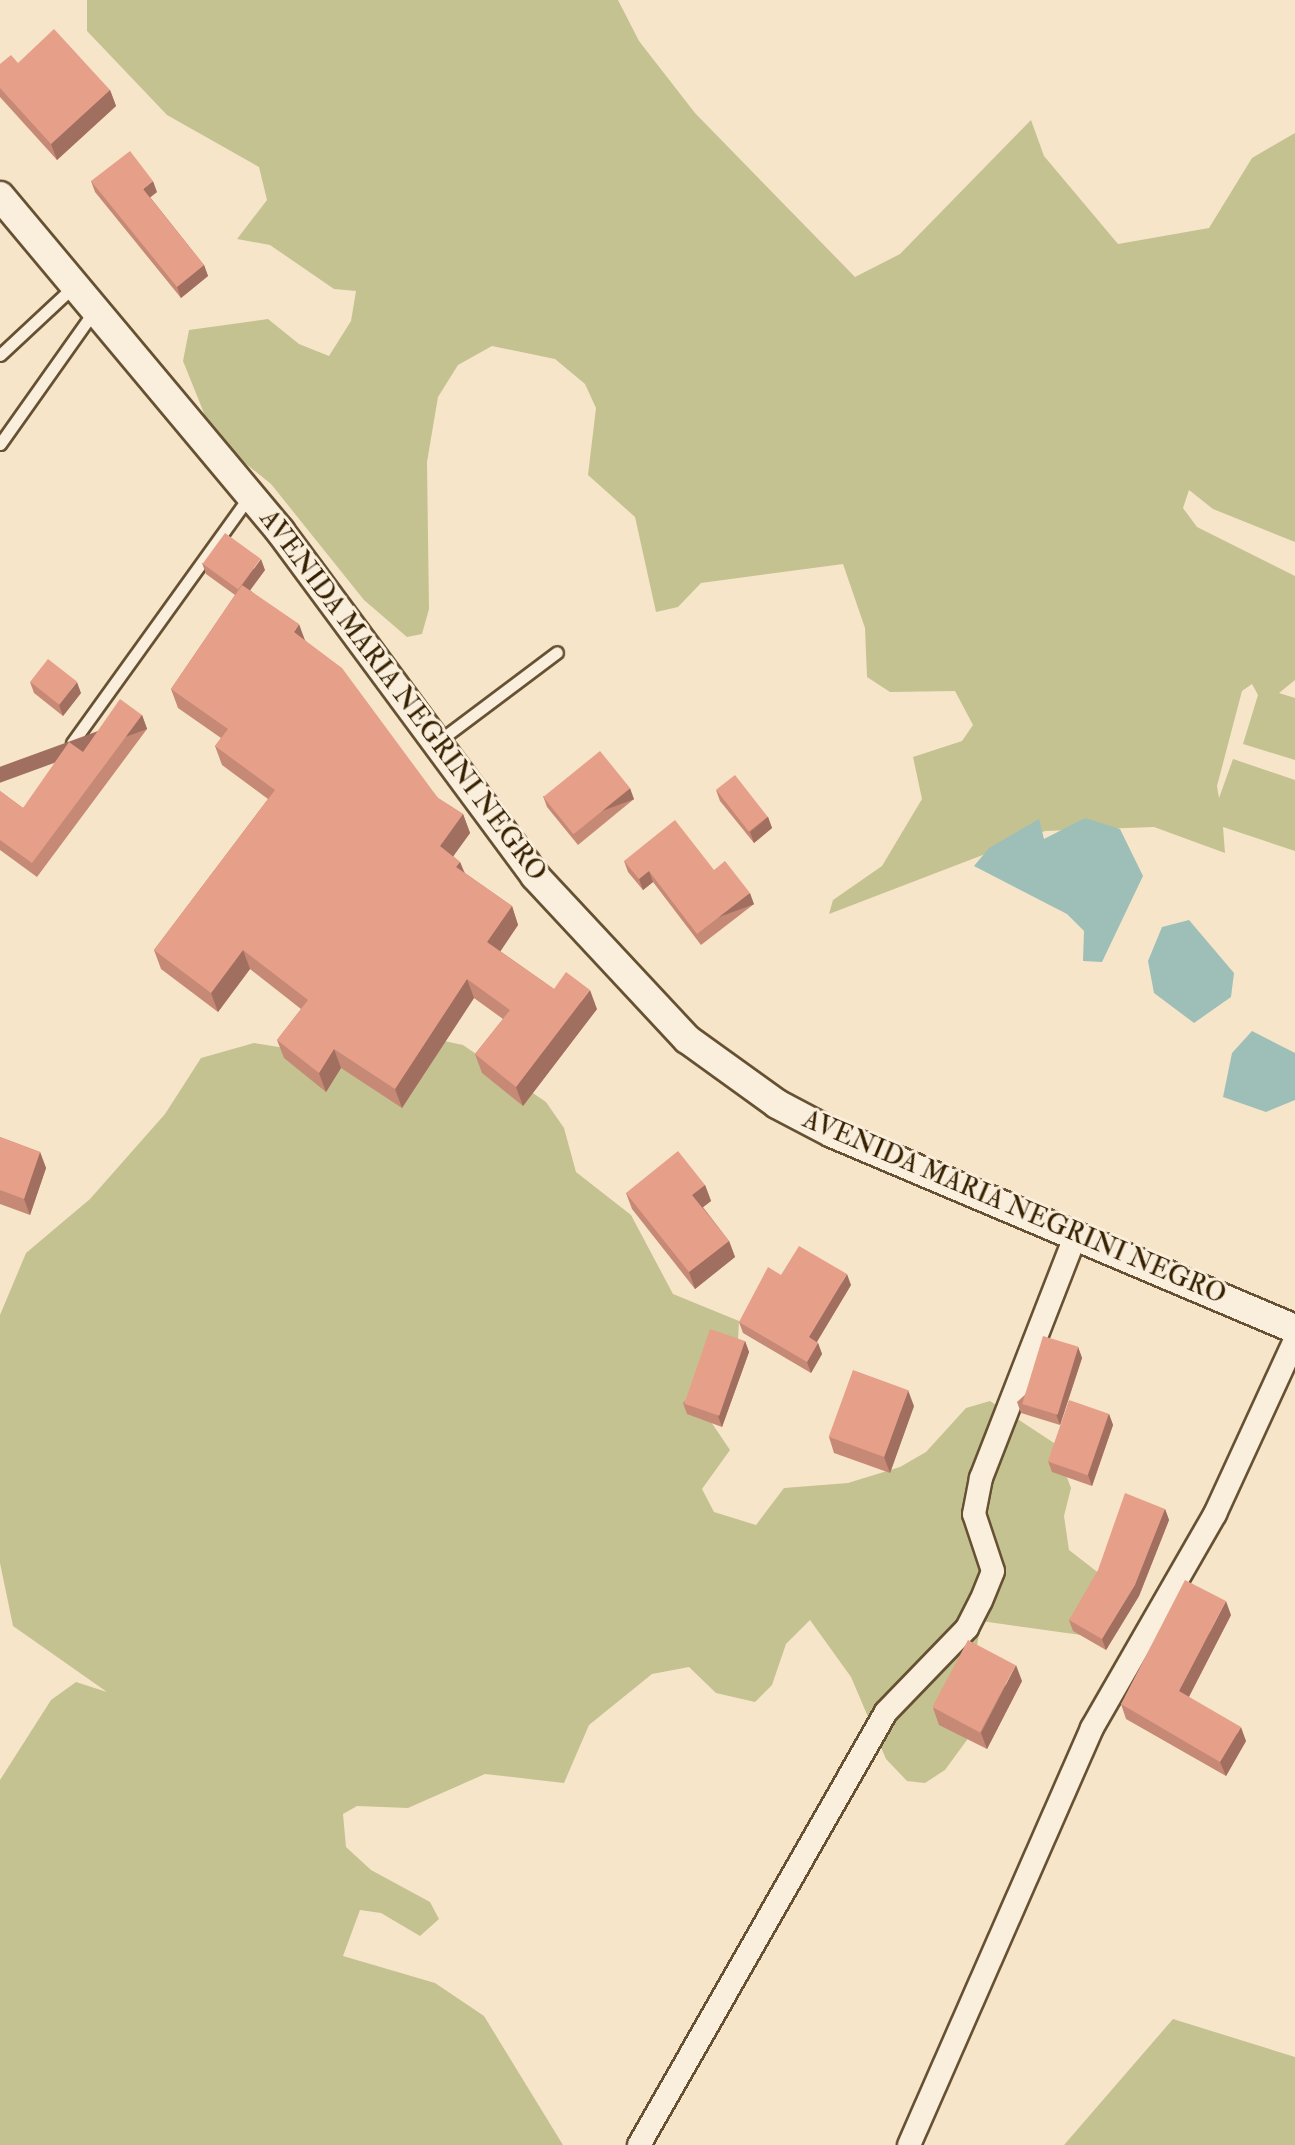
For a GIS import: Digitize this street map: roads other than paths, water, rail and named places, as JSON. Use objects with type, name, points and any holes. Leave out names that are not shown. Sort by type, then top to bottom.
[{"type":"street","name":"AVENIDA MARIA NEGRINI NEGRO","points":[[0,196],[78,282],[251,494],[433,745],[535,876],[687,1039],[777,1104],[832,1133],[1295,1329]]},
{"type":"street","points":[[639,2145],[886,1712],[967,1628],[981,1601],[993,1571],[974,1514],[981,1478],[1075,1237]]},
{"type":"street","points":[[909,2145],[1092,1728],[1215,1514],[1295,1340]]},
{"type":"lane","points":[[0,355],[78,282]]},
{"type":"lane","points":[[0,444],[98,306]]},
{"type":"lane","points":[[72,743],[251,494]]},
{"type":"lane","points":[[433,745],[557,652]]},
{"type":"water","points":[[1085,818],[1120,829],[1143,876],[1102,962],[1083,961],[1084,931],[1067,914],[974,866],[989,848],[1039,819],[1044,839]]},
{"type":"water","points":[[1189,920],[1234,973],[1231,997],[1194,1023],[1154,993],[1148,961],[1162,927]]},
{"type":"water","points":[[1252,1031],[1295,1053],[1295,1100],[1266,1112],[1223,1097],[1232,1053]]}]
